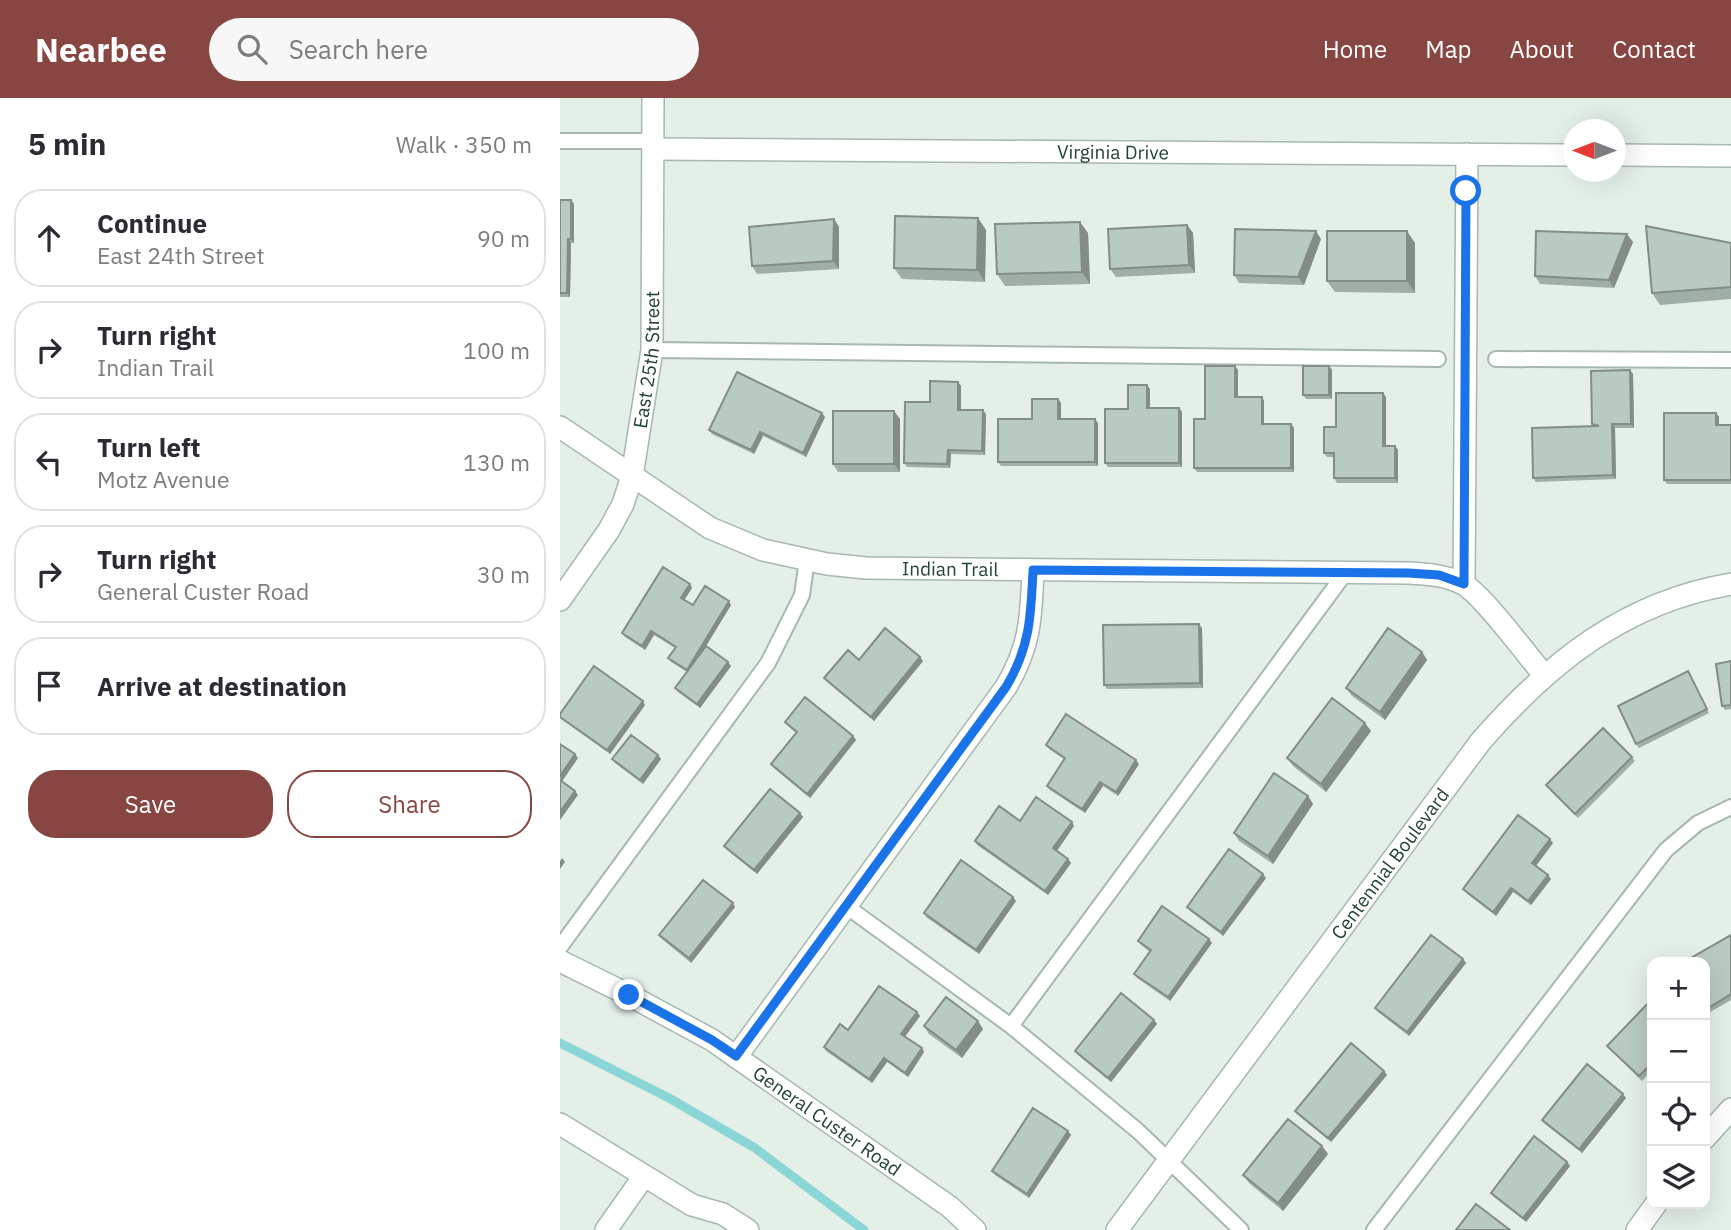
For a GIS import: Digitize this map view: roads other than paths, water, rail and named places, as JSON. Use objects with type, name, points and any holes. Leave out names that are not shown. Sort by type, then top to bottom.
[{"type":"street","name":"East 25th Street","points":[[560,600],[609,530],[623,504],[632,475],[652,350],[653,98]]},
{"type":"street","name":"Virginia Drive","points":[[653,145],[1563,155]]},
{"type":"street","points":[[1467,154],[1464,584],[1544,675]]},
{"type":"street","points":[[1626,155],[1731,156]]},
{"type":"street","name":"Indian Trail","points":[[560,426],[710,528],[763,550],[807,560],[866,568],[1408,573],[1439,575],[1464,584]]},
{"type":"street","points":[[736,1056],[1006,687],[1026,646],[1031,621],[1033,570]]},
{"type":"street","name":"Centennial Boulevard","points":[[1117,1230],[1481,740],[1544,675],[1567,655],[1614,624],[1687,595],[1731,584]]},
{"type":"street","name":"General Custer Road","points":[[560,961],[712,1040],[950,1207],[975,1230]]},
{"type":"street","points":[[1710,1132],[1731,1109]]},
{"type":"street","points":[[560,1124],[692,1205],[723,1214],[748,1230]]},
{"type":"street","points":[[606,1230],[644,1176]]},
{"type":"street","points":[[1637,1230],[1652,1209]]},
{"type":"lane","points":[[560,141],[653,145]]},
{"type":"lane","points":[[652,350],[1438,359]]},
{"type":"lane","points":[[1496,359],[1731,360]]},
{"type":"lane","points":[[560,947],[768,663],[802,596],[807,560]]},
{"type":"lane","points":[[1011,1026],[1346,572]]},
{"type":"lane","points":[[1374,1230],[1666,850],[1698,823],[1731,807]]},
{"type":"lane","points":[[846,906],[1011,1026],[1138,1131],[1241,1230]]},
{"type":"waterway","points":[[560,1043],[669,1098],[755,1148],[864,1230]]}]
